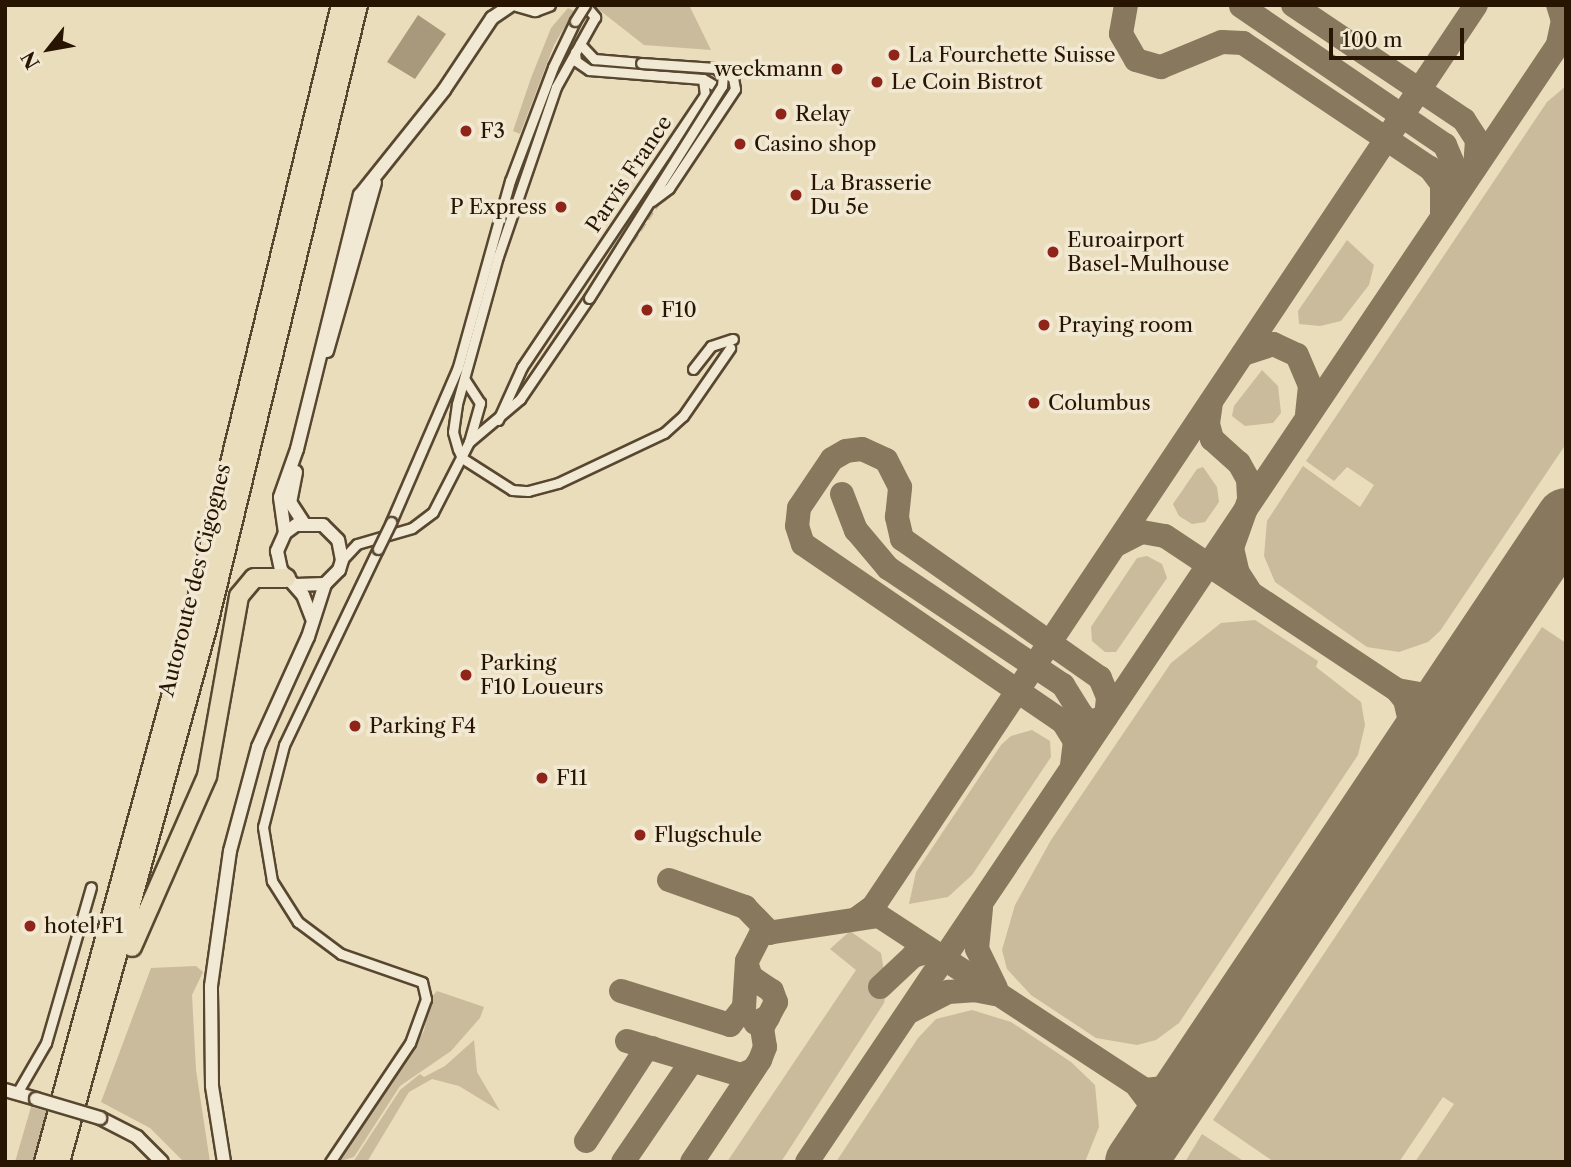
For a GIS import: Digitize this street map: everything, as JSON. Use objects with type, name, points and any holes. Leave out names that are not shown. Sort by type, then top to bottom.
[{"type":"highway","points":[[307,135],[327,5]]},
{"type":"highway","name":"Autoroute des Cigognes","points":[[44,1162],[191,624],[307,135],[341,5]]},
{"type":"highway","name":"Autoroute des Cigognes","points":[[60,1162],[108,998],[207,628],[358,5]]},
{"type":"highway","points":[[108,998],[206,776],[239,596],[254,578],[291,582]]},
{"type":"street","points":[[479,35],[491,5]]},
{"type":"street","points":[[312,618],[277,551],[285,533],[280,497],[297,449],[360,195],[444,90],[497,12],[511,5]]},
{"type":"street","points":[[517,5],[535,10],[549,5]]},
{"type":"street","points":[[330,1162],[410,1043],[426,999],[422,982],[341,954],[318,940],[290,911],[278,893],[265,855],[263,827],[269,793],[284,745],[391,522],[458,367],[510,181],[553,67],[585,5],[595,18],[556,88],[517,197],[453,432],[462,458],[518,491],[558,483],[664,433],[682,416],[731,344],[710,346],[693,369]]},
{"type":"street","points":[[469,442],[520,399],[651,202],[659,181],[722,86],[723,74],[715,68],[593,59],[577,48]]},
{"type":"street","points":[[577,48],[576,61],[589,70],[703,79],[717,87]]},
{"type":"street","name":"Parvis France","points":[[498,420],[522,367],[705,94],[703,79]]},
{"type":"street","points":[[313,383],[352,267],[371,191],[390,156]]},
{"type":"street","points":[[345,247],[352,267]]},
{"type":"street","points":[[574,288],[588,286]]},
{"type":"street","points":[[224,1162],[212,1089],[211,986],[230,851],[258,747],[326,584],[342,560],[358,544],[425,521],[448,490],[469,442],[480,403],[466,380]]},
{"type":"street","points":[[297,449],[290,502],[303,522],[331,531],[342,560]]},
{"type":"street","points":[[285,533],[303,522]]},
{"type":"street","points":[[291,582],[326,584]]},
{"type":"street","points":[[91,887],[46,1043],[11,1092],[100,1118],[138,1137],[162,1162]]},
{"type":"shaded area","points":[[593,5],[689,5],[711,50],[644,45]]},
{"type":"shaded area","points":[[568,8],[574,11],[554,45],[520,134],[513,131],[531,78],[551,28]]},
{"type":"shaded area","points":[[418,15],[446,34],[415,79],[387,62]]},
{"type":"shaded area","points":[[1566,86],[1566,444],[1440,631],[1428,642],[1399,652],[1367,647],[1275,582],[1264,556],[1267,521],[1303,466],[1360,507],[1374,485],[1347,467],[1334,481],[1306,461],[1547,102]]},
{"type":"shaded area","points":[[1347,240],[1374,265],[1369,285],[1341,321],[1320,326],[1299,324],[1298,311]]},
{"type":"shaded area","points":[[1262,370],[1278,386],[1281,413],[1273,423],[1245,426],[1232,416],[1234,406]]},
{"type":"shaded area","points":[[1203,467],[1217,487],[1219,502],[1205,522],[1192,524],[1179,516],[1173,504],[1197,469]]},
{"type":"shaded area","points":[[1147,556],[1162,564],[1167,578],[1116,652],[1105,652],[1092,641],[1091,627],[1137,558]]},
{"type":"shaded area","points":[[1255,620],[1318,661],[1316,667],[1361,702],[1365,725],[1358,755],[1179,1023],[1156,1040],[1137,1045],[1096,1038],[1031,995],[1007,969],[1002,950],[1015,905],[1051,840],[1171,663],[1221,623]]},
{"type":"shaded area","points":[[1542,627],[1566,643],[1566,1162],[1415,1162],[1454,1104],[1443,1097],[1399,1162],[1274,1162],[1213,1120]]},
{"type":"shaded area","points":[[1032,730],[1050,741],[1051,757],[972,875],[948,897],[909,904],[916,872],[1001,745],[1011,736]]},
{"type":"shaded area","points":[[850,931],[881,953],[887,990],[884,1003],[781,1162],[727,1162],[856,970],[830,949]]},
{"type":"shaded area","points":[[196,966],[203,972],[192,995],[196,1070],[210,1162],[184,1162],[150,1128],[101,1102],[151,968]]},
{"type":"shaded area","points":[[437,991],[484,1007],[480,1018],[451,1051],[400,1086],[354,1157],[337,1162],[424,1031],[430,999]]},
{"type":"shaded area","points":[[972,1010],[1011,1022],[1071,1062],[1095,1085],[1099,1127],[1085,1162],[836,1162],[918,1038],[936,1019]]},
{"type":"shaded area","points":[[474,1040],[477,1072],[500,1111],[459,1086],[432,1079],[409,1092],[367,1162],[353,1162],[400,1090],[420,1074],[424,1077],[445,1066]]},
{"type":"shaded area","points":[[31,1107],[49,1112],[33,1162],[15,1162]]},
{"type":"shaded area","points":[[1202,1134],[1245,1162],[1185,1162]]},
{"type":"taxiway","points":[[1126,5],[1121,34],[1136,60],[1161,67],[1222,42],[1243,43],[1430,168],[1442,184],[1442,217]]},
{"type":"taxiway","points":[[1293,5],[1464,120],[1477,140],[1475,168]]},
{"type":"taxiway","points":[[859,917],[873,907],[1476,5]]},
{"type":"taxiway","points":[[1558,5],[1563,21],[1558,44]]},
{"type":"taxiway","points":[[1241,6],[1445,145],[1455,168],[1452,200]]},
{"type":"taxiway","points":[[807,1162],[1566,33]]},
{"type":"taxiway","points":[[1243,354],[1273,344],[1297,355],[1310,386],[1307,414]]},
{"type":"taxiway","points":[[1211,402],[1208,424],[1212,439],[1239,463],[1248,479],[1249,500],[1232,548],[1238,573],[1249,590]]},
{"type":"taxiway","points":[[1059,719],[1083,724],[1106,717],[1108,697],[1100,678],[902,539],[897,517],[900,487],[886,460],[862,449],[846,451],[832,459],[799,508],[797,526],[803,544],[1063,722],[1075,741],[1072,766]]},
{"type":"taxiway","points":[[842,494],[856,530],[888,568],[1063,685],[1082,715],[1083,740]]},
{"type":"taxiway","points":[[1116,545],[1142,532],[1165,536],[1397,690]]},
{"type":"taxiway","points":[[1404,760],[1412,730],[1405,700],[1397,690],[1432,696],[1459,677]]},
{"type":"taxiway","points":[[669,880],[745,907],[770,933]]},
{"type":"taxiway","points":[[981,908],[977,949],[996,988]]},
{"type":"taxiway","points":[[621,991],[730,1025],[744,1007],[747,961],[761,934],[879,916],[1145,1090],[1176,1087],[1203,1060]]},
{"type":"taxiway","points":[[880,987],[913,956],[926,952],[944,957]]},
{"type":"taxiway","points":[[747,965],[751,977],[772,991],[776,1002],[768,1017],[755,1023]]},
{"type":"taxiway","points":[[911,1011],[948,992],[974,990],[995,994]]},
{"type":"taxiway","points":[[692,1162],[760,1060],[765,1047],[762,1028],[768,1017]]},
{"type":"taxiway","points":[[627,1041],[741,1075],[753,1070]]},
{"type":"taxiway","points":[[586,1141],[644,1052],[652,1048]]},
{"type":"taxiway","points":[[623,1162],[692,1061]]},
{"type":"taxiway","points":[[1137,1158],[1153,1122],[1150,1103],[1138,1087]]},
{"type":"runway","points":[[1135,1162],[1566,518]]},
{"type":"tunnel","points":[[630,240],[659,197]]},
{"type":"place","name":"La Fourchette Suisse","points":[[894,55]]},
{"type":"place","name":"weckmann","points":[[837,69]]},
{"type":"place","name":"Le Coin Bistrot","points":[[877,82]]},
{"type":"place","name":"Relay","points":[[781,114]]},
{"type":"place","name":"F3","points":[[466,131]]},
{"type":"place","name":"Casino shop","points":[[740,144]]},
{"type":"place","name":"La Brasserie Du 5e","points":[[796,195]]},
{"type":"place","name":"P Express","points":[[561,207]]},
{"type":"place","name":"Euroairport Basel-Mulhouse","points":[[1053,252]]},
{"type":"place","name":"F10","points":[[647,310]]},
{"type":"place","name":"Praying room","points":[[1044,325]]},
{"type":"place","name":"Columbus","points":[[1034,403]]},
{"type":"place","name":"Parking F10 Loueurs","points":[[466,675]]},
{"type":"place","name":"Parking F4","points":[[355,726]]},
{"type":"place","name":"F11","points":[[542,778]]},
{"type":"place","name":"Flugschule","points":[[640,835]]},
{"type":"place","name":"hotel F1","points":[[30,926]]}]
